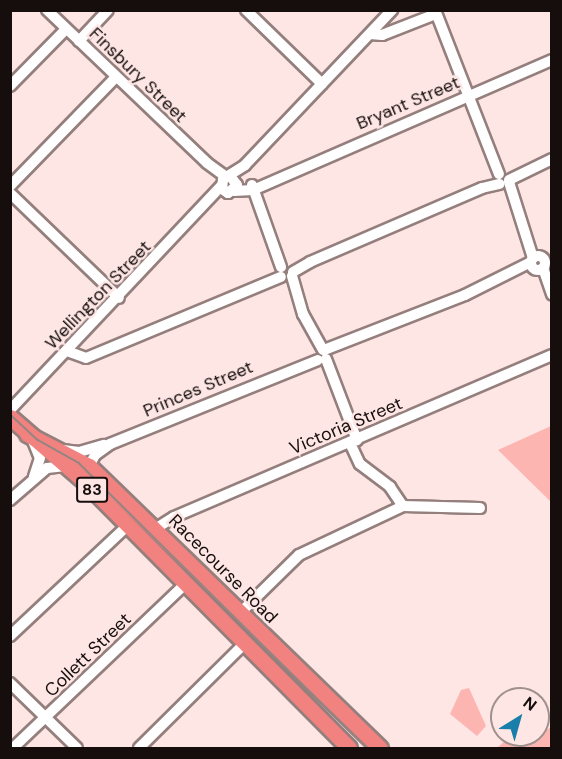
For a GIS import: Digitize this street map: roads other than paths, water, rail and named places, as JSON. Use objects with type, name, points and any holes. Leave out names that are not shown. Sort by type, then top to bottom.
[{"type":"highway","name":"Racecourse Road","points":[[10,417],[66,466],[184,584],[252,637],[370,746]]},
{"type":"highway","name":"Racecourse Road","points":[[27,434],[89,466],[161,525],[239,614],[252,637],[349,748]]},
{"type":"street","name":"Finsbury Street","points":[[46,10],[229,184]]},
{"type":"street","points":[[78,41],[108,10]]},
{"type":"street","points":[[246,10],[322,84]]},
{"type":"street","name":"Wellington Street","points":[[10,410],[392,12]]},
{"type":"street","points":[[370,34],[382,35],[435,13],[528,237],[541,262],[551,291]]},
{"type":"street","points":[[10,86],[66,29]]},
{"type":"street","name":"Bryant Street","points":[[229,184],[253,186],[277,177],[552,60]]},
{"type":"street","points":[[10,186],[116,76]]},
{"type":"street","points":[[70,348],[82,359],[552,159]]},
{"type":"street","points":[[253,186],[330,376],[360,464],[390,488],[403,506]]},
{"type":"street","points":[[10,193],[119,298]]},
{"type":"street","name":"Princes Street","points":[[57,448],[81,452],[110,444],[541,262]]},
{"type":"street","name":"Victoria Street","points":[[161,525],[552,355]]},
{"type":"street","points":[[27,434],[40,455],[34,477]]},
{"type":"street","name":"Princes Street","points":[[89,466],[95,455],[110,444]]},
{"type":"street","points":[[10,500],[34,477],[55,465],[66,466]]},
{"type":"street","points":[[239,614],[299,555],[403,506],[480,508]]},
{"type":"street","points":[[10,636],[125,523]]},
{"type":"street","name":"Collett Street","points":[[14,748],[184,584]]},
{"type":"street","points":[[139,748],[252,637]]},
{"type":"street","points":[[10,683],[67,748]]},
{"type":"street","points":[[10,692],[77,748]]},
{"type":"tram line","points":[[10,414],[38,440],[79,463],[367,748]]}]
